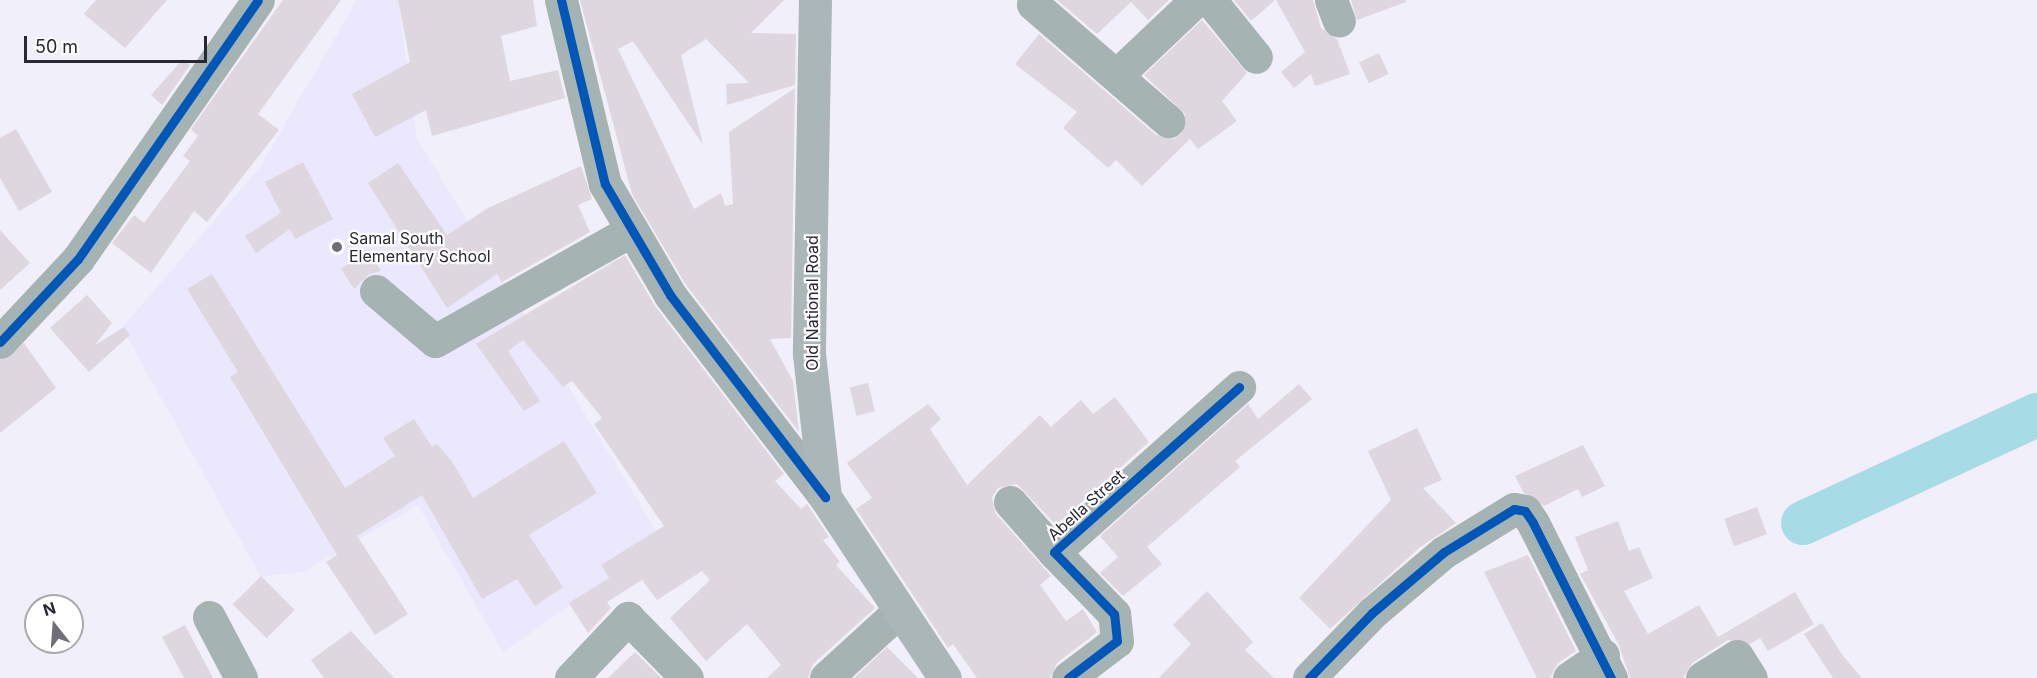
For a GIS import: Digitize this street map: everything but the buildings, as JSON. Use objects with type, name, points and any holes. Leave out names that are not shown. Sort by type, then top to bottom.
[{"type":"main road","name":"Old National Road","points":[[815,0],[809,354],[825,497],[945,678]]},
{"type":"street","points":[[0,342],[78,259],[258,0]]},
{"type":"street","points":[[561,0],[605,184],[670,295],[825,497]]},
{"type":"street","points":[[1118,74],[1197,0]]},
{"type":"street","points":[[1210,0],[1256,57]]},
{"type":"street","points":[[1033,4],[1118,74],[1168,121]]},
{"type":"street","points":[[376,291],[435,341],[520,297],[632,230]]},
{"type":"street","name":"Abella Street","points":[[1068,678],[1117,641],[1114,614],[1054,552],[1239,387]]},
{"type":"street","points":[[1010,502],[1054,552]]},
{"type":"street","points":[[1309,678],[1371,613],[1444,552],[1514,509],[1525,511],[1533,523],[1607,667],[1569,678]]},
{"type":"street","points":[[826,678],[899,611]]},
{"type":"street","points":[[209,617],[241,678]]},
{"type":"street","points":[[571,678],[628,618],[687,678]]},
{"type":"street","points":[[1702,678],[1744,667]]},
{"type":"shaded area","name":"Samal South Elementary School","points":[[357,0],[398,0],[417,139],[662,540],[503,652],[418,505],[303,572],[261,577],[122,328],[260,167]]},
{"type":"waterway","points":[[1803,523],[2037,415]]},
{"type":"cycle path","points":[[0,342],[78,259],[258,0]]},
{"type":"cycle path","points":[[561,0],[605,184],[670,295],[825,497]]},
{"type":"cycle path","points":[[1068,678],[1117,641],[1114,614],[1054,552],[1239,387]]},
{"type":"cycle path","points":[[1309,678],[1372,613],[1444,552],[1514,509],[1525,511],[1533,523],[1611,678]]},
{"type":"place","name":"Samal South Elementary School","points":[[337,247]]}]
